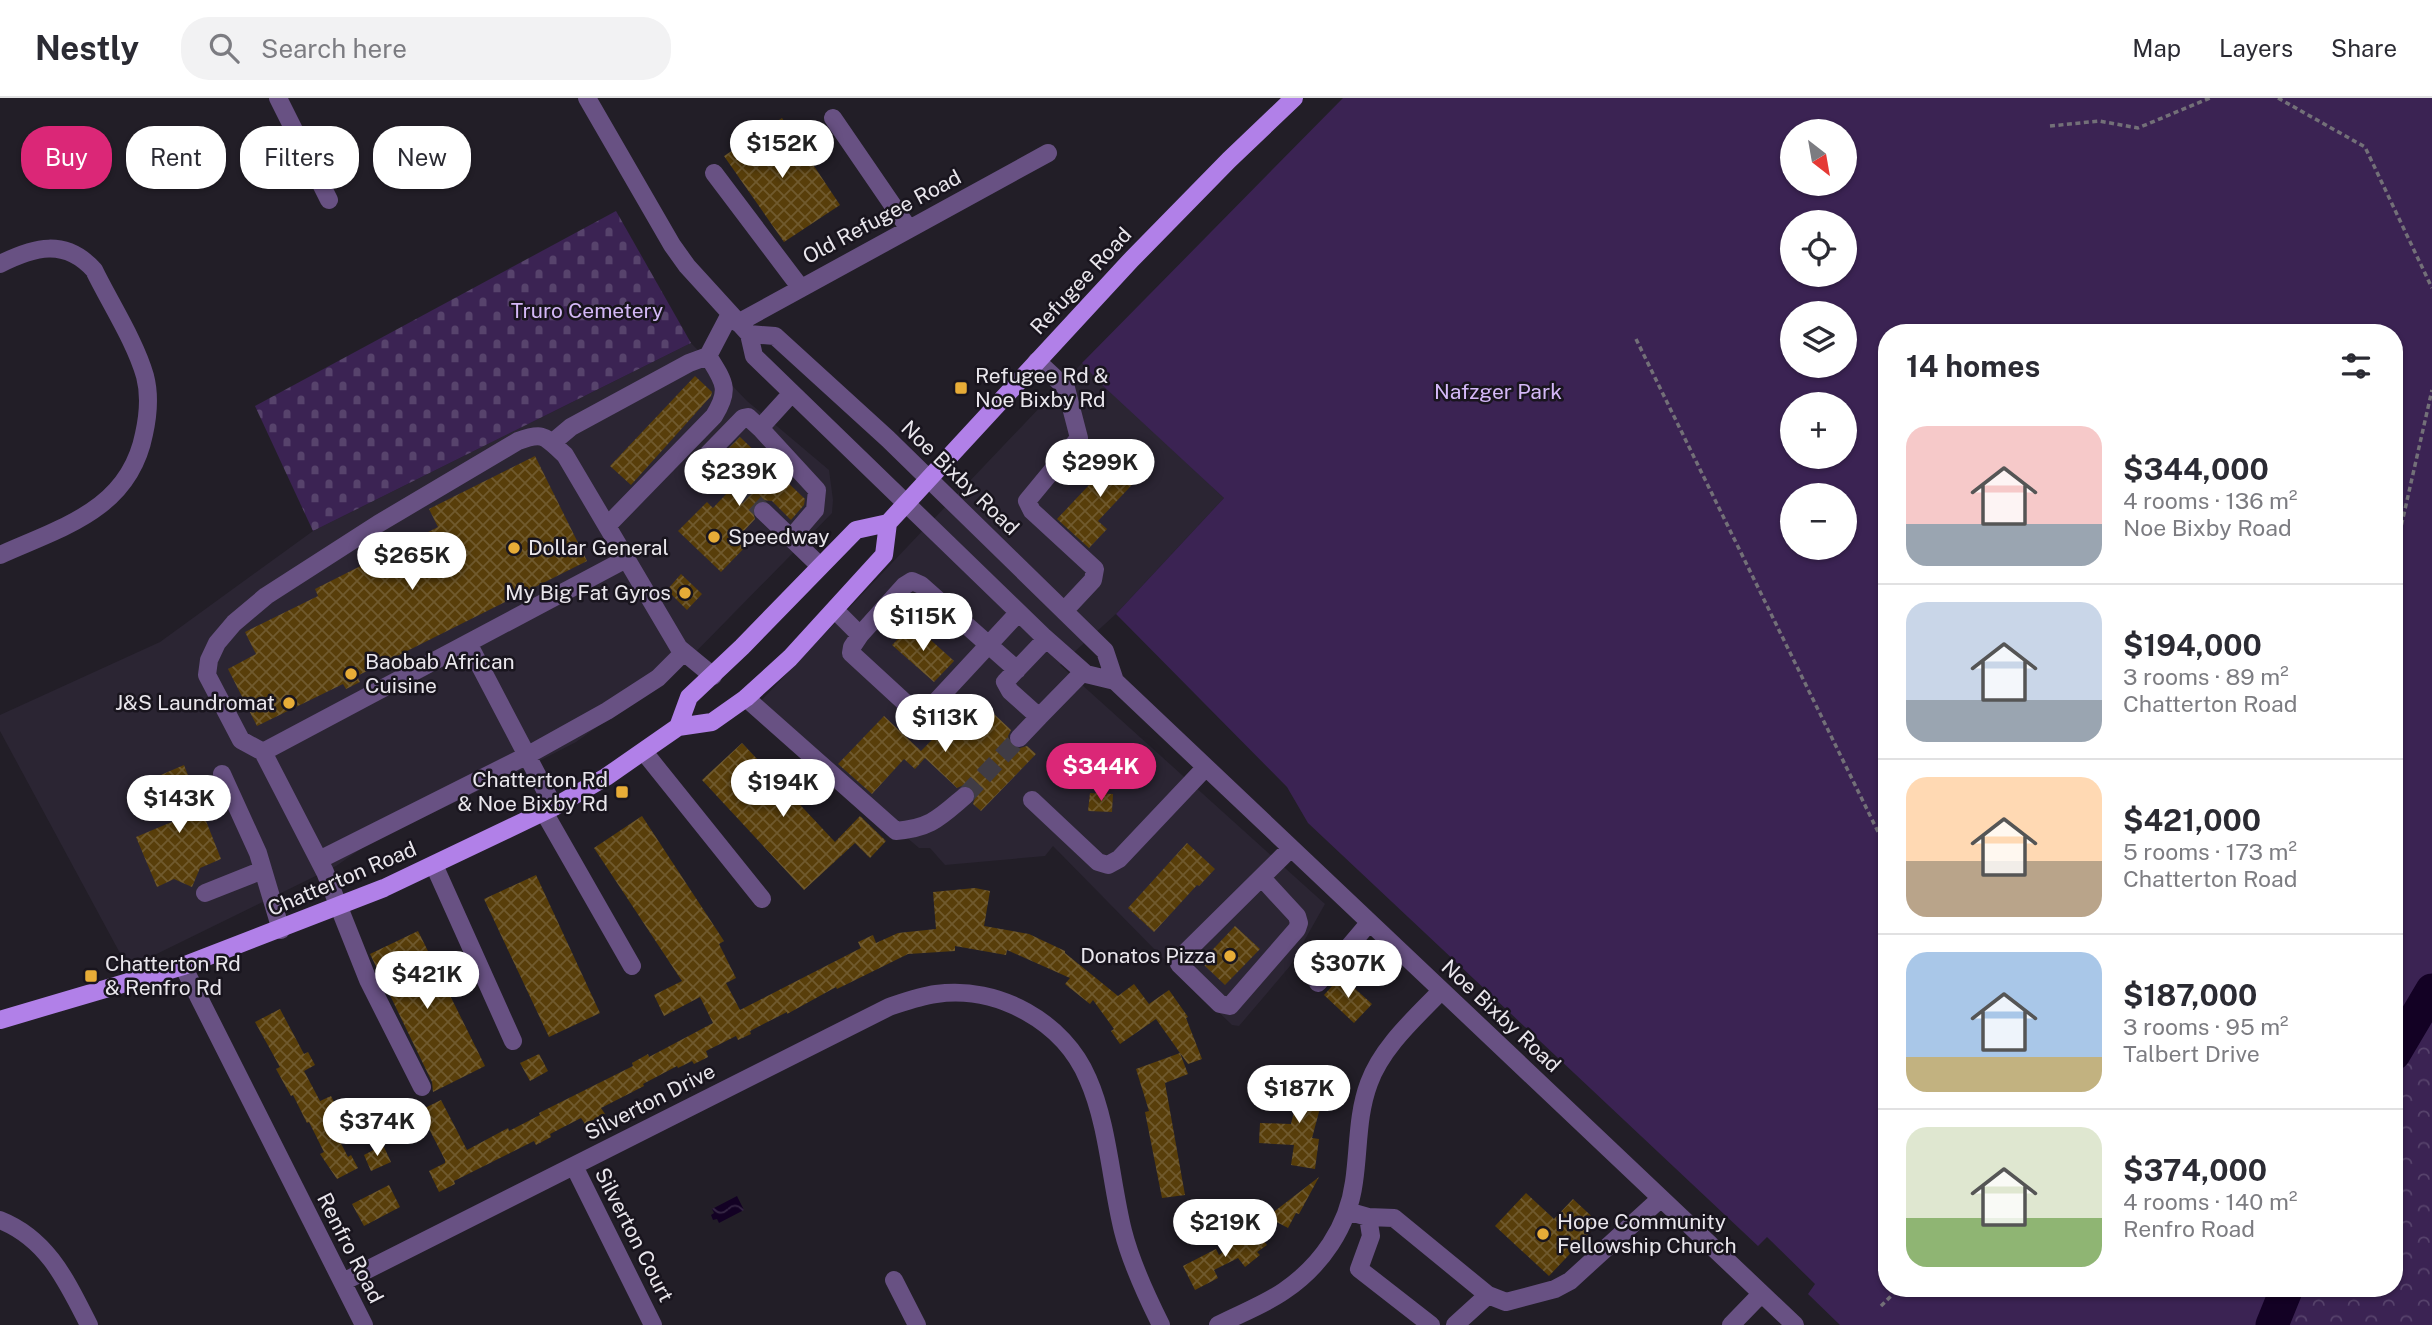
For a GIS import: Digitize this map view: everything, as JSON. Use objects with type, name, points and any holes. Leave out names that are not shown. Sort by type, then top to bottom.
[{"type":"main road","name":"Refugee Road","points":[[907,502],[1219,170],[1294,98]]},
{"type":"main road","points":[[678,727],[689,697],[713,676],[856,530],[888,523],[907,502]]},
{"type":"main road","name":"Chatterton Road","points":[[0,1020],[183,966],[338,907],[434,865],[549,809],[606,777],[678,727],[712,722],[746,698],[790,659],[884,555],[888,523]]},
{"type":"street","points":[[278,98],[330,200]]},
{"type":"street","name":"Noe Bixby Road","points":[[587,98],[672,245],[687,266],[739,324],[754,356],[1046,639],[1083,671],[1115,681],[1795,1325]]},
{"type":"street","points":[[833,118],[909,229]]},
{"type":"street","name":"Old Refugee Road","points":[[739,324],[800,287],[1048,153]]},
{"type":"street","points":[[714,173],[800,287]]},
{"type":"street","points":[[0,264],[43,247],[65,251],[81,258],[94,270],[140,362],[146,379],[148,399],[147,421],[137,460],[115,494],[79,520],[0,555]]},
{"type":"street","points":[[552,443],[571,426],[689,363],[708,356],[739,324]]},
{"type":"street","name":"Noe Bixby Road","points":[[739,324],[775,336],[929,479],[1105,651],[1115,681]]},
{"type":"street","points":[[607,526],[714,416],[723,402],[726,391],[708,356]]},
{"type":"street","points":[[1037,361],[1066,388],[1079,438],[1027,500],[1032,511],[1095,569],[1093,580],[1064,611]]},
{"type":"street","points":[[760,428],[792,394]]},
{"type":"street","points":[[735,485],[706,456],[743,418],[748,417],[817,490],[815,510],[792,538]]},
{"type":"street","points":[[422,1087],[368,979],[319,860],[263,752],[242,740],[207,675],[209,660],[217,643],[234,623],[266,596],[366,531],[518,441],[535,435],[552,443],[565,455],[679,648],[713,676]]},
{"type":"street","points":[[763,511],[820,566]]},
{"type":"street","points":[[263,752],[626,559]]},
{"type":"street","points":[[1017,670],[989,645],[921,584],[912,581],[904,586],[860,635],[851,653],[913,710],[929,709],[989,645],[1018,612]]},
{"type":"street","points":[[835,610],[860,635]]},
{"type":"street","points":[[1039,717],[1010,691],[1005,682],[1046,639]]},
{"type":"street","points":[[468,643],[528,755],[549,809],[632,967]]},
{"type":"street","points":[[319,860],[528,755],[607,711],[658,678],[684,652]]},
{"type":"street","points":[[1019,738],[1083,671]]},
{"type":"street","points":[[746,698],[896,831],[916,829],[933,823],[965,796]]},
{"type":"street","points":[[644,752],[762,899]]},
{"type":"street","points":[[1032,800],[1098,862],[1108,865],[1119,859],[1205,768]]},
{"type":"street","points":[[222,774],[258,853],[281,930]]},
{"type":"street","points":[[1262,878],[1297,916],[1297,929],[1230,1006],[1220,1004],[1179,964],[1184,954],[1290,849]]},
{"type":"street","points":[[434,865],[513,1041]]},
{"type":"street","points":[[205,893],[263,870]]},
{"type":"street","points":[[1318,983],[1369,923]]},
{"type":"street","name":"Renfro Road","points":[[183,966],[364,1325]]},
{"type":"street","points":[[1218,1325],[1283,1292],[1312,1268],[1327,1250],[1347,1211],[1354,1183],[1361,1113],[1370,1081],[1386,1052],[1441,991]]},
{"type":"street","name":"Silverton Drive","points":[[343,1282],[889,1007],[937,993],[986,996],[1013,1005],[1039,1018],[1079,1060],[1099,1113],[1124,1234],[1140,1280],[1161,1325]]},
{"type":"street","name":"Silverton Court","points":[[574,1166],[653,1325]]},
{"type":"street","points":[[1347,1211],[1368,1217],[1394,1218],[1488,1295],[1506,1302],[1555,1289],[1570,1282],[1660,1199]]},
{"type":"street","points":[[1368,1217],[1371,1236],[1359,1269],[1431,1325]]},
{"type":"street","points":[[0,1220],[19,1228],[46,1252],[64,1276],[89,1325]]},
{"type":"street","points":[[894,1280],[917,1325]]},
{"type":"street","points":[[1731,1325],[1761,1294]]},
{"type":"street","points":[[1455,1325],[1488,1295]]},
{"type":"path","points":[[2050,127],[2099,121],[2138,128],[2210,98]]},
{"type":"path","points":[[2278,98],[2365,147],[2432,288]]},
{"type":"path","points":[[1636,339],[1878,832]]},
{"type":"path","points":[[2403,518],[2432,390]]},
{"type":"path","points":[[1881,1306],[1890,1297]]},
{"type":"shaded area","points":[[691,343],[747,401],[829,470],[832,513],[680,668],[576,742],[368,844],[336,866],[128,968],[0,731],[0,715],[160,642],[313,531]]},
{"type":"shaded area","points":[[1082,363],[1224,498],[1116,614],[1060,665],[1325,904],[1290,966],[1239,1026],[1232,1025],[1053,846],[1045,856],[945,865],[930,848],[919,848],[755,707]]},
{"type":"green space","name":"Nafzger Park","points":[[1343,98],[2432,98],[2432,990],[2403,1039],[2403,324],[1878,324],[1878,1297],[2283,1297],[2272,1325],[1840,1325],[1808,1294],[1815,1284],[1767,1237],[1758,1246],[1308,823],[1287,787],[1116,614],[1224,498],[1082,363]]},
{"type":"green space","name":"Truro Cemetery","points":[[616,211],[691,343],[313,531],[255,406]]},
{"type":"green space","points":[[2432,990],[2432,1325],[2272,1325],[2283,1297],[2403,1297],[2403,1039]]},
{"type":"water","points":[[737,1196],[744,1210],[719,1223],[717,1219],[713,1220],[712,1209]]},
{"type":"building","points":[[782,118],[840,205],[784,242],[724,156]]},
{"type":"building","points":[[695,376],[712,392],[711,396],[631,485],[610,466]]},
{"type":"building","name":"Speedway","points":[[740,437],[805,499],[804,505],[791,520],[772,501],[761,500],[755,503],[752,509],[755,519],[741,534],[749,543],[721,572],[678,531],[707,502],[713,508],[727,493],[737,496],[743,493],[746,487],[743,477],[745,475],[723,454]]},
{"type":"building","points":[[1122,450],[1144,472],[1098,521],[1107,529],[1089,548],[1057,519]]},
{"type":"building","points":[[535,456],[587,561],[357,676],[360,682],[346,689],[343,684],[257,726],[228,669],[256,654],[245,632],[318,596],[315,589],[438,527],[429,509]]},
{"type":"building","name":"My Big Fat Gyros","points":[[681,574],[702,594],[687,610],[667,590]]},
{"type":"building","points":[[913,624],[954,661],[934,682],[892,645]]},
{"type":"building","points":[[975,696],[1011,730],[1008,736],[1011,746],[1017,749],[1027,746],[1036,754],[981,811],[973,804],[976,795],[973,788],[964,785],[957,788],[925,758],[915,769],[904,759],[872,794],[838,764],[884,716],[921,751]]},
{"type":"building","points":[[742,743],[835,842],[860,816],[886,841],[870,858],[855,843],[804,890],[702,780]]},
{"type":"building","points":[[184,765],[221,859],[200,868],[192,887],[174,879],[157,887],[136,837],[174,821],[156,777]]},
{"type":"building","points":[[1090,793],[1113,794],[1112,812],[1088,811]]},
{"type":"building","points":[[642,816],[724,941],[719,944],[736,978],[726,983],[740,1010],[861,948],[858,942],[873,935],[876,943],[898,933],[936,929],[933,892],[975,888],[990,891],[984,926],[1029,934],[1065,951],[1118,996],[1134,984],[1149,1004],[1169,990],[1188,1017],[1186,1018],[1202,1059],[1188,1064],[1156,1019],[1120,1044],[1111,1031],[1114,1029],[1093,1000],[1090,1004],[1065,984],[1070,978],[1007,950],[1006,955],[955,946],[955,951],[908,954],[837,989],[836,987],[750,1031],[751,1034],[738,1040],[736,1036],[706,1051],[708,1057],[694,1064],[692,1061],[678,1068],[677,1066],[601,1108],[605,1114],[585,1124],[581,1118],[550,1134],[551,1137],[536,1145],[534,1141],[454,1181],[455,1184],[439,1192],[429,1171],[445,1163],[445,1160],[425,1121],[430,1118],[425,1108],[441,1100],[467,1150],[508,1128],[509,1131],[540,1115],[539,1113],[633,1066],[632,1063],[648,1054],[649,1057],[713,1023],[700,997],[664,1016],[654,995],[682,981],[594,848]]},
{"type":"building","points":[[1187,843],[1215,869],[1154,932],[1128,908]]},
{"type":"building","points":[[536,875],[600,1013],[549,1037],[484,899]]},
{"type":"building","name":"Donatos Pizza","points":[[1235,926],[1260,949],[1225,985],[1201,962]]},
{"type":"building","points":[[418,931],[485,1066],[433,1092],[432,1082],[370,954]]},
{"type":"building","points":[[1341,976],[1372,1004],[1354,1023],[1324,995]]},
{"type":"building","points":[[280,1009],[304,1054],[308,1052],[315,1065],[304,1071],[320,1101],[331,1096],[344,1123],[333,1128],[348,1157],[351,1155],[358,1168],[337,1179],[320,1154],[324,1152],[276,1069],[280,1067],[255,1022]]},
{"type":"building","points":[[1180,1053],[1188,1074],[1165,1083],[1185,1195],[1162,1198],[1145,1112],[1149,1111],[1136,1069]]},
{"type":"building","points":[[539,1054],[548,1071],[530,1081],[520,1063]]},
{"type":"building","points":[[1302,1077],[1327,1082],[1312,1138],[1319,1139],[1315,1169],[1291,1165],[1294,1145],[1259,1143],[1260,1123],[1291,1124]]},
{"type":"building","points":[[383,1145],[391,1162],[371,1171],[364,1155]]},
{"type":"building","points":[[1319,1177],[1299,1214],[1296,1213],[1288,1228],[1267,1217]]},
{"type":"building","points":[[389,1185],[400,1207],[364,1226],[352,1204]]},
{"type":"building","points":[[1526,1193],[1554,1219],[1573,1199],[1599,1223],[1549,1276],[1495,1226]]},
{"type":"building","points":[[1254,1227],[1267,1245],[1257,1252],[1260,1255],[1245,1267],[1238,1258],[1214,1270],[1218,1278],[1195,1290],[1183,1266],[1216,1249],[1219,1255]]},
{"type":"waterway","points":[[2403,1039],[2432,990]]},
{"type":"waterway","points":[[2272,1325],[2283,1297]]},
{"type":"tunnel","points":[[735,485],[763,511]]},
{"type":"tunnel","points":[[965,796],[1019,738]]},
{"type":"place","name":"Refugee Rd & Noe Bixby Rd","points":[[961,388]]},
{"type":"place","name":"Speedway","points":[[714,537]]},
{"type":"place","name":"Dollar General","points":[[514,548]]},
{"type":"place","name":"My Big Fat Gyros","points":[[685,593]]},
{"type":"place","name":"Baobab African Cuisine","points":[[351,674]]},
{"type":"place","name":"J&S Laundromat","points":[[289,703]]},
{"type":"place","name":"Chatterton Rd & Noe Bixby Rd","points":[[622,792]]},
{"type":"place","name":"Donatos Pizza","points":[[1230,956]]},
{"type":"place","name":"Chatterton Rd & Renfro Rd","points":[[91,976]]},
{"type":"place","name":"Hope Community Fellowship Church","points":[[1543,1234]]}]
